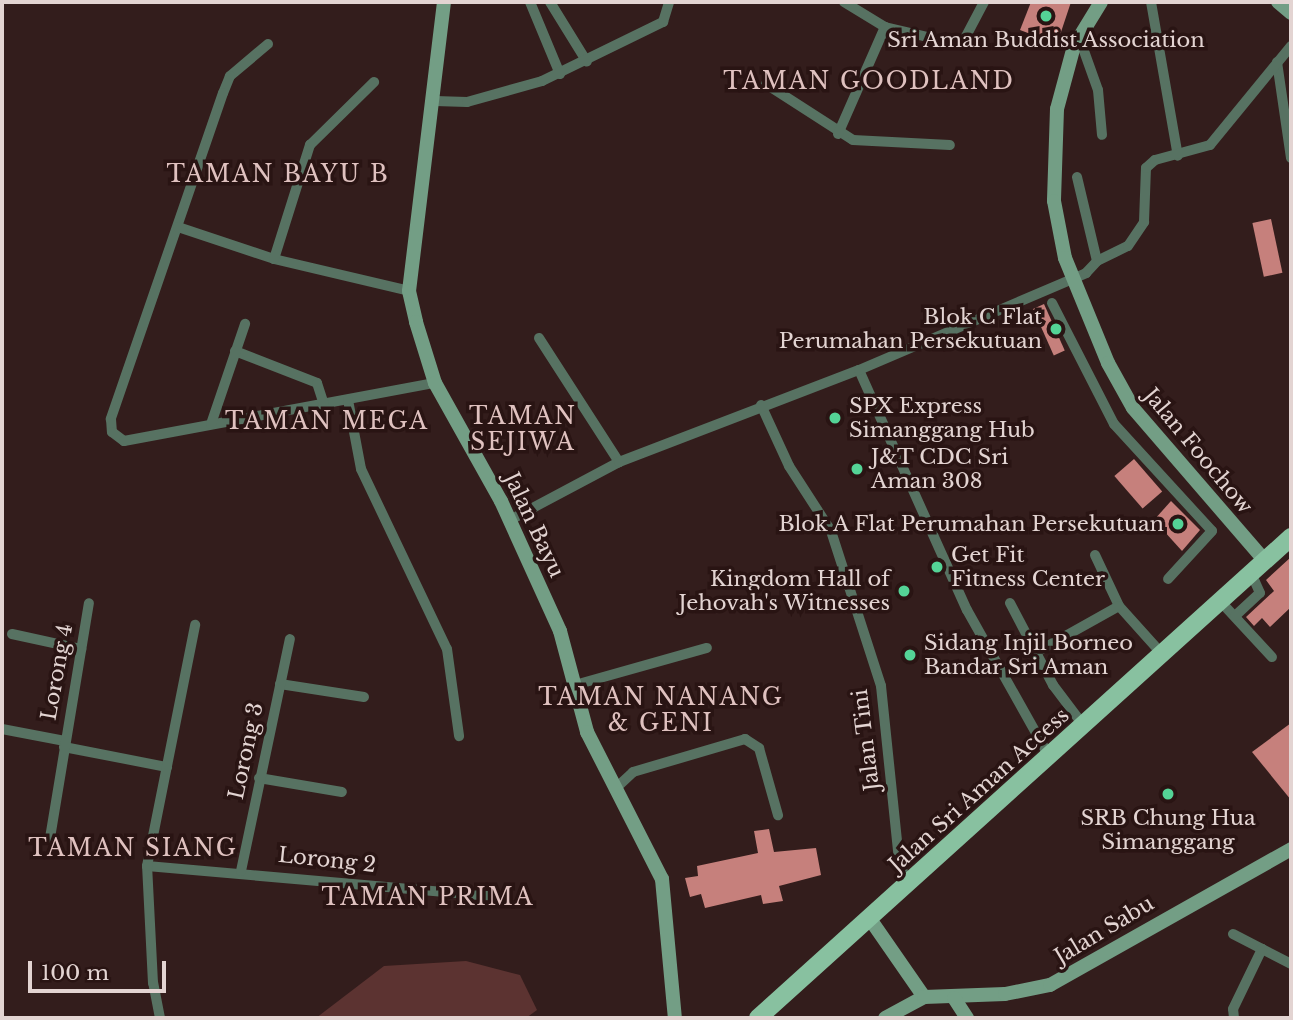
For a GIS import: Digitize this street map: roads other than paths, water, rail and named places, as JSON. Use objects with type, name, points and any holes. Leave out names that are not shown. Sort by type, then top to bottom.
[{"type":"main road","name":"Jalan Sri Aman Access","points":[[758,1018],[1291,537]]},
{"type":"street","name":"Jalan Bayu","points":[[444,2],[435,101],[409,291],[435,383],[510,520],[560,631],[587,732],[663,879],[675,1018]]},
{"type":"street","points":[[530,2],[560,74]]},
{"type":"street","points":[[550,2],[587,62]]},
{"type":"street","points":[[435,101],[467,102],[560,74],[663,22],[669,2]]},
{"type":"street","points":[[844,2],[885,27],[959,42],[984,2]]},
{"type":"street","name":"Jalan Foochow","points":[[1101,2],[1079,37],[1057,109],[1054,179],[1059,234],[1086,271],[1133,408],[1266,562]]},
{"type":"street","points":[[1151,2],[1178,156]]},
{"type":"street","points":[[1279,2],[1291,13]]},
{"type":"street","points":[[838,134],[885,27]]},
{"type":"street","points":[[1079,37],[1098,90],[1102,135]]},
{"type":"street","points":[[268,44],[230,76],[111,419],[112,432],[124,441],[435,383]]},
{"type":"street","points":[[510,520],[619,462],[761,405],[859,370],[1086,271],[1128,246],[1144,222],[1146,167],[1210,145],[1291,46]]},
{"type":"street","points":[[1277,62],[1291,158]]},
{"type":"street","points":[[274,259],[310,145],[374,82]]},
{"type":"street","points":[[766,84],[838,134],[853,140],[950,145]]},
{"type":"street","points":[[1077,177],[1086,271]]},
{"type":"street","points":[[178,227],[274,259],[409,291]]},
{"type":"street","points":[[1052,303],[1114,424],[1212,531],[1168,579]]},
{"type":"street","points":[[211,424],[245,324]]},
{"type":"street","points":[[539,338],[619,462]]},
{"type":"street","points":[[235,351],[317,383],[324,404]]},
{"type":"street","points":[[859,370],[967,610],[1049,758]]},
{"type":"street","points":[[348,400],[361,470],[447,649],[459,736]]},
{"type":"street","name":"Jalan Tini","points":[[761,405],[789,466],[831,531],[881,686],[899,859],[908,885]]},
{"type":"street","points":[[1114,424],[1133,408]]},
{"type":"street","points":[[1095,555],[1119,606],[1163,654]]},
{"type":"street","points":[[1235,616],[1260,593],[1252,575]]},
{"type":"street","points":[[1221,602],[1272,657]]},
{"type":"street","name":"Lorong 4","points":[[50,838],[89,603]]},
{"type":"street","points":[[1010,603],[1035,653],[1084,726]]},
{"type":"street","points":[[1035,653],[1119,606]]},
{"type":"street","points":[[160,1018],[153,983],[147,866],[195,625]]},
{"type":"street","points":[[12,634],[81,649]]},
{"type":"street","name":"Lorong 3","points":[[240,871],[290,639]]},
{"type":"street","points":[[575,685],[706,648]]},
{"type":"street","points":[[280,684],[364,698]]},
{"type":"street","points":[[2,729],[64,744]]},
{"type":"street","points":[[616,788],[633,772],[745,739],[759,748],[778,815]]},
{"type":"street","name":"Lorong 4","points":[[64,744],[167,766]]},
{"type":"street","points":[[260,778],[342,792]]},
{"type":"street","name":"Jalan Sabu","points":[[924,997],[954,998],[1050,985],[1181,917],[1291,849]]},
{"type":"street","name":"Lorong 2","points":[[147,866],[240,871],[503,897]]},
{"type":"street","points":[[870,919],[924,997],[884,1018]]},
{"type":"street","points":[[1233,934],[1291,964]]},
{"type":"street","points":[[1234,1018],[1233,1009],[1262,949]]},
{"type":"street","points":[[954,998],[967,1018]]},
{"type":"place","name":"Sri Aman Buddist Association","points":[[1046,16]]},
{"type":"place","name":"Blok C Flat Perumahan Persekutuan","points":[[1056,329]]},
{"type":"place","name":"SPX Express Simanggang Hub","points":[[835,418]]},
{"type":"place","name":"J&T CDC Sri Aman 308","points":[[857,469]]},
{"type":"place","name":"Blok A Flat Perumahan Persekutuan","points":[[1178,524]]},
{"type":"place","name":"Get Fit Fitness Center","points":[[937,567]]},
{"type":"place","name":"Kingdom Hall of Jehovah's Witnesses","points":[[904,591]]},
{"type":"place","name":"Sidang Injil Borneo Bandar Sri Aman","points":[[910,655]]},
{"type":"place","name":"SRB Chung Hua Simanggang","points":[[1168,794]]},
{"type":"district","name":"TAMAN GOODLAND","points":[[869,81]]},
{"type":"district","name":"TAMAN BAYU B","points":[[278,174]]},
{"type":"district","name":"TAMAN MEGA","points":[[327,421]]},
{"type":"district","name":"TAMAN SEJIWA","points":[[523,429]]},
{"type":"district","name":"TAMAN NANANG & GENI","points":[[661,710]]},
{"type":"district","name":"TAMAN SIANG","points":[[133,848]]},
{"type":"district","name":"TAMAN PRIMA","points":[[428,897]]}]
